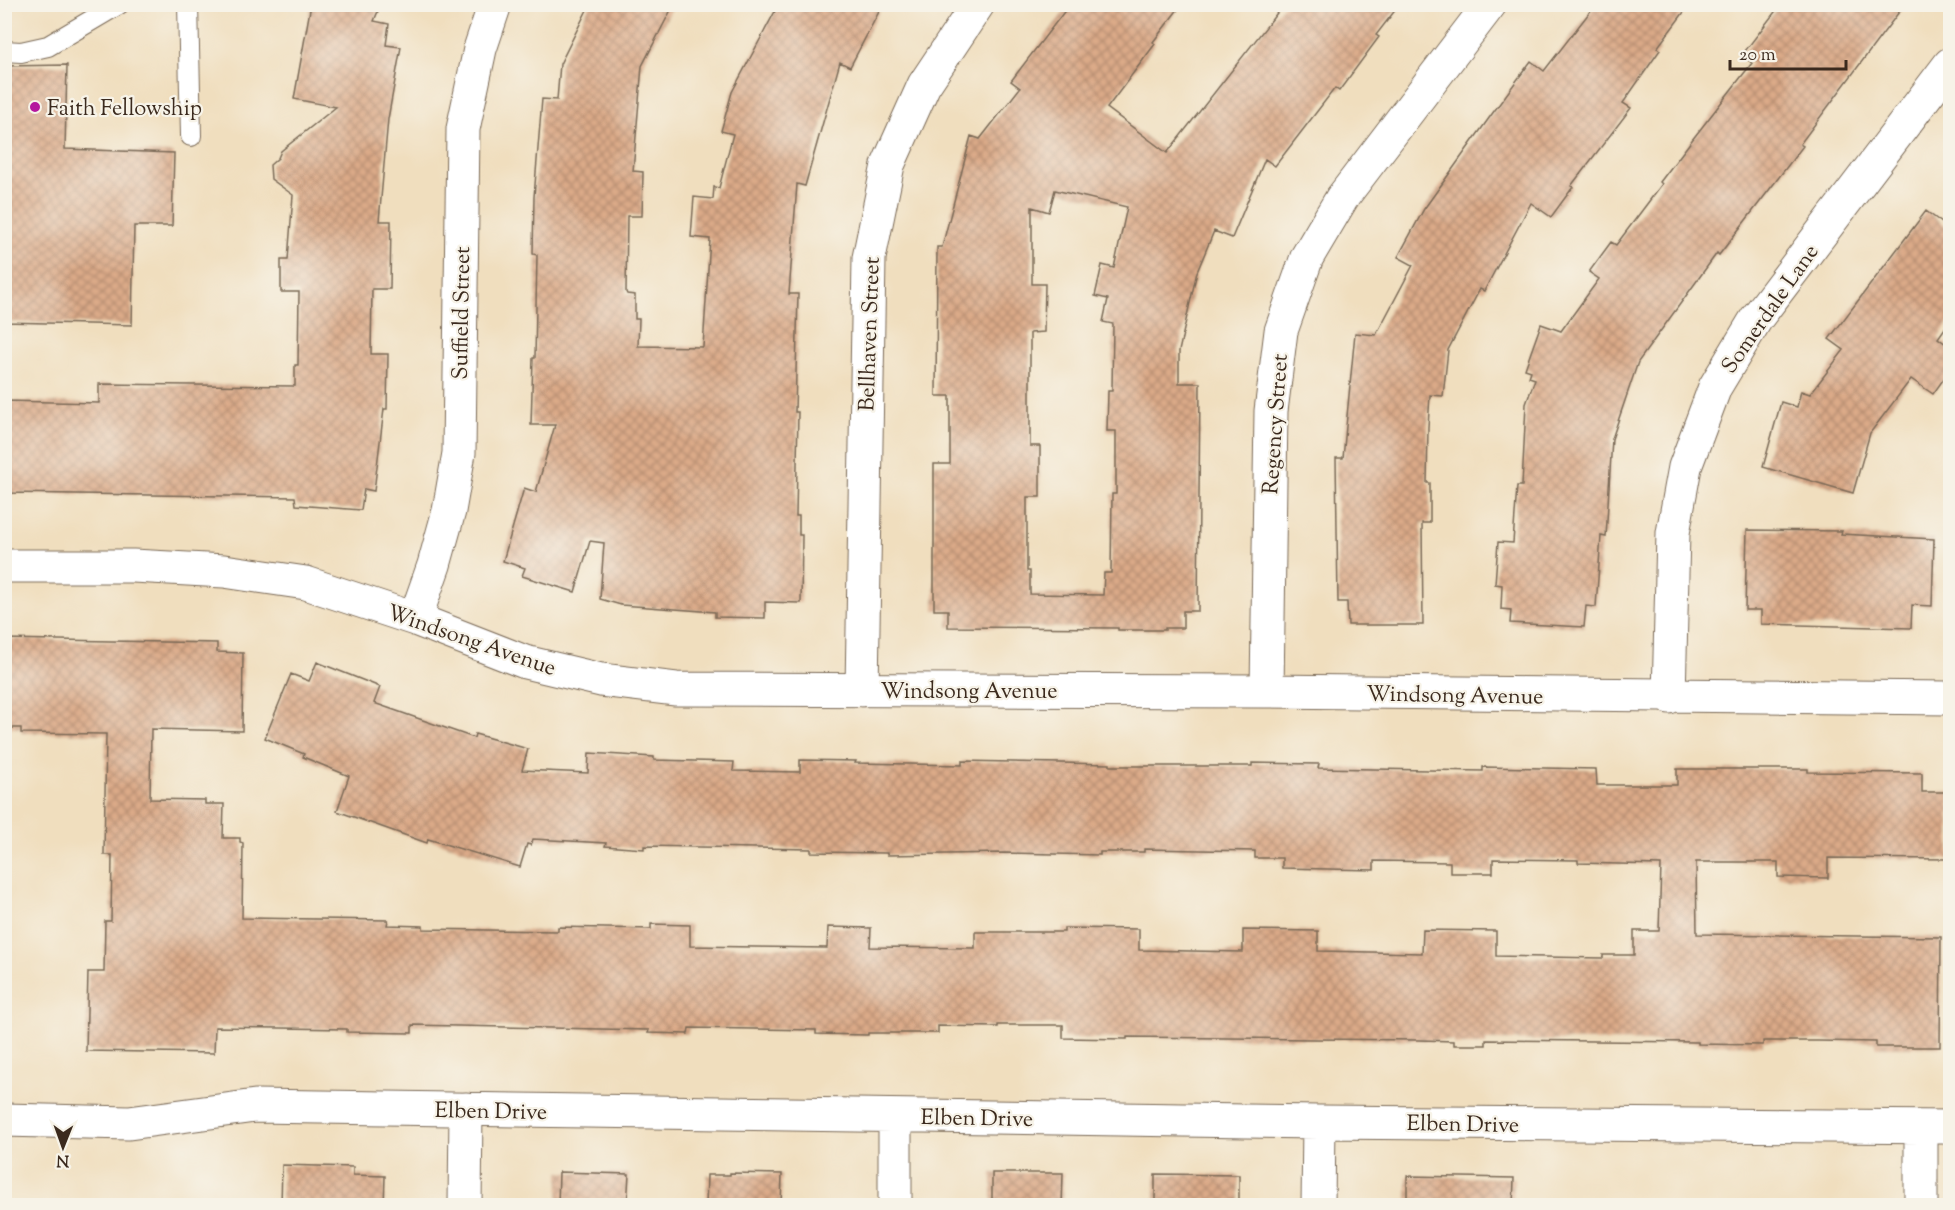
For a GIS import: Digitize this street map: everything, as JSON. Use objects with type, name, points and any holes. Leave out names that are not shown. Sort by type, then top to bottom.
[{"type":"street","name":"Suffield Street","points":[[415,619],[434,565],[449,511],[459,453],[463,129],[480,49],[495,4]]},
{"type":"street","name":"Bellhaven Street","points":[[862,690],[868,258],[888,165],[924,85],[978,4]]},
{"type":"street","name":"Regency Street","points":[[1267,691],[1271,411],[1281,331],[1307,257],[1342,198],[1490,4]]},
{"type":"street","name":"Somerdale Lane","points":[[1669,697],[1673,533],[1685,467],[1715,387],[1756,319],[1950,64]]},
{"type":"street","name":"Windsong Avenue","points":[[4,566],[134,566],[224,571],[306,584],[415,619],[525,662],[602,680],[676,689],[1267,691],[1669,697],[1950,698]]},
{"type":"street","name":"Elben Drive","points":[[4,1120],[129,1123],[255,1106],[1319,1122],[1936,1127]]},
{"type":"street","points":[[465,1206],[466,1109]]},
{"type":"street","points":[[895,1116],[895,1206]]},
{"type":"street","points":[[1318,1206],[1319,1122]]},
{"type":"street","points":[[1921,1206],[1936,1127]]},
{"type":"lane","points":[[4,51],[21,52],[48,46],[119,4]]},
{"type":"lane","points":[[188,4],[191,136]]},
{"type":"building","points":[[311,4],[381,4],[374,21],[389,24],[386,45],[401,47],[388,119],[379,221],[391,221],[390,289],[372,289],[371,354],[388,354],[387,409],[384,409],[374,491],[364,489],[361,510],[296,505],[295,497],[4,493],[4,401],[99,403],[99,384],[295,386],[295,365],[298,365],[299,292],[281,292],[281,260],[288,260],[293,195],[271,179],[270,165],[278,158],[281,151],[336,107],[294,99]]},
{"type":"building","points":[[590,4],[674,4],[642,66],[633,171],[643,172],[642,216],[627,216],[626,292],[635,295],[635,319],[639,319],[638,346],[703,347],[710,239],[691,237],[694,197],[713,199],[714,187],[719,188],[733,134],[721,131],[732,92],[779,4],[883,4],[850,67],[840,62],[805,186],[797,184],[789,294],[798,294],[795,412],[798,412],[796,516],[799,516],[799,535],[802,535],[801,603],[765,602],[765,618],[715,617],[715,612],[621,605],[600,599],[604,543],[590,541],[575,592],[522,576],[525,568],[503,561],[524,488],[536,492],[555,425],[531,425],[537,255],[533,254],[534,197],[542,99],[557,100],[560,64]]},
{"type":"building","points":[[1070,4],[1182,4],[1107,108],[1167,153],[1284,4],[1400,4],[1376,35],[1379,37],[1339,91],[1335,88],[1275,166],[1265,159],[1232,238],[1214,231],[1197,272],[1179,351],[1179,383],[1200,383],[1198,611],[1183,611],[1183,628],[1118,630],[1118,628],[948,627],[948,610],[934,610],[934,464],[950,464],[950,396],[936,396],[937,247],[942,247],[971,136],[980,139],[1020,88],[1011,81]],"holes":[[[1055,190],[1127,207],[1114,268],[1102,265],[1095,296],[1108,299],[1103,322],[1113,324],[1112,391],[1108,391],[1107,431],[1116,431],[1116,494],[1112,494],[1111,573],[1104,573],[1103,595],[1030,594],[1030,571],[1027,571],[1027,497],[1040,497],[1040,446],[1030,446],[1030,333],[1044,332],[1045,284],[1032,284],[1032,207],[1049,212]]]},
{"type":"building","points":[[1596,4],[1690,4],[1657,48],[1660,50],[1623,103],[1631,108],[1571,186],[1573,187],[1551,217],[1531,203],[1484,291],[1480,289],[1448,350],[1443,396],[1430,395],[1427,483],[1430,483],[1430,523],[1422,523],[1423,625],[1348,625],[1347,602],[1338,602],[1336,458],[1343,458],[1355,333],[1376,335],[1413,265],[1398,257],[1424,209],[1492,114],[1531,61],[1544,71]]},
{"type":"building","points":[[1781,4],[1905,4],[1800,144],[1803,146],[1719,255],[1717,253],[1638,362],[1612,439],[1606,537],[1601,536],[1596,607],[1586,606],[1584,627],[1510,623],[1511,610],[1501,609],[1502,585],[1495,584],[1498,542],[1513,543],[1517,486],[1522,486],[1526,404],[1535,379],[1529,377],[1531,371],[1525,369],[1541,324],[1561,331],[1599,279],[1589,272],[1611,242],[1616,245],[1662,184],[1660,182],[1752,63],[1742,55]]},
{"type":"building","points":[[67,65],[65,149],[174,153],[172,226],[134,226],[132,325],[4,322],[4,66]]},
{"type":"building","points":[[1926,211],[1950,229],[1950,321],[1938,338],[1950,347],[1950,370],[1933,394],[1911,379],[1870,433],[1853,493],[1763,467],[1781,402],[1797,407],[1801,391],[1810,394],[1844,350],[1829,339]]},
{"type":"building","points":[[1747,530],[1842,531],[1841,534],[1934,539],[1932,606],[1912,605],[1911,628],[1761,624],[1761,610],[1745,610]]},
{"type":"building","points":[[4,639],[217,643],[217,652],[243,653],[242,731],[151,729],[150,799],[205,800],[205,804],[224,804],[223,838],[240,838],[240,842],[243,843],[242,918],[388,920],[387,925],[423,926],[423,929],[558,931],[558,927],[651,929],[651,924],[690,925],[690,946],[827,948],[828,927],[871,928],[870,947],[975,948],[975,932],[1064,932],[1064,928],[1139,929],[1139,950],[1243,952],[1243,930],[1318,931],[1318,951],[1422,953],[1423,930],[1496,931],[1496,956],[1603,958],[1603,955],[1634,955],[1634,931],[1659,931],[1661,865],[1578,863],[1578,860],[1493,859],[1493,873],[1450,873],[1450,862],[1374,861],[1374,870],[1282,868],[1282,858],[1255,858],[1255,851],[1144,849],[1144,852],[1100,852],[1100,855],[1004,853],[887,855],[887,853],[811,852],[811,849],[644,846],[644,849],[605,846],[606,843],[533,839],[531,845],[527,844],[520,867],[428,839],[427,843],[337,811],[349,776],[265,738],[291,674],[309,681],[317,662],[380,687],[374,703],[474,738],[475,734],[528,749],[522,770],[588,773],[589,753],[654,757],[654,760],[734,762],[733,771],[800,772],[800,760],[962,765],[962,761],[1110,764],[1110,766],[1319,764],[1318,768],[1483,771],[1483,767],[1596,769],[1597,785],[1677,785],[1677,769],[1808,769],[1808,772],[1922,773],[1922,792],[1950,792],[1950,859],[1828,858],[1828,878],[1778,877],[1778,862],[1696,862],[1697,934],[1941,937],[1940,1047],[1876,1047],[1876,1042],[1818,1041],[1763,1041],[1763,1045],[1698,1044],[1698,1042],[1486,1040],[1486,1045],[1454,1045],[1454,1041],[1420,1040],[1063,1038],[1063,1025],[938,1026],[938,1033],[868,1033],[868,1035],[816,1034],[816,1030],[689,1028],[688,1034],[648,1033],[649,1030],[412,1025],[412,1033],[347,1032],[347,1029],[215,1027],[214,1053],[86,1051],[88,972],[104,972],[105,921],[111,921],[112,855],[104,855],[106,734],[21,733],[21,728],[4,728]]},
{"type":"building","points":[[282,1165],[353,1167],[353,1175],[385,1176],[384,1206],[281,1206]]},
{"type":"building","points":[[559,1172],[629,1174],[627,1206],[558,1206]]},
{"type":"building","points":[[730,1173],[782,1174],[781,1206],[706,1206],[707,1175],[730,1175]]},
{"type":"building","points":[[992,1173],[1063,1173],[1062,1206],[992,1206]]},
{"type":"building","points":[[1155,1174],[1239,1175],[1239,1206],[1155,1206]]},
{"type":"building","points":[[1407,1176],[1514,1178],[1513,1206],[1407,1206]]},
{"type":"place","name":"Faith Fellowship","points":[[35,107]]}]
